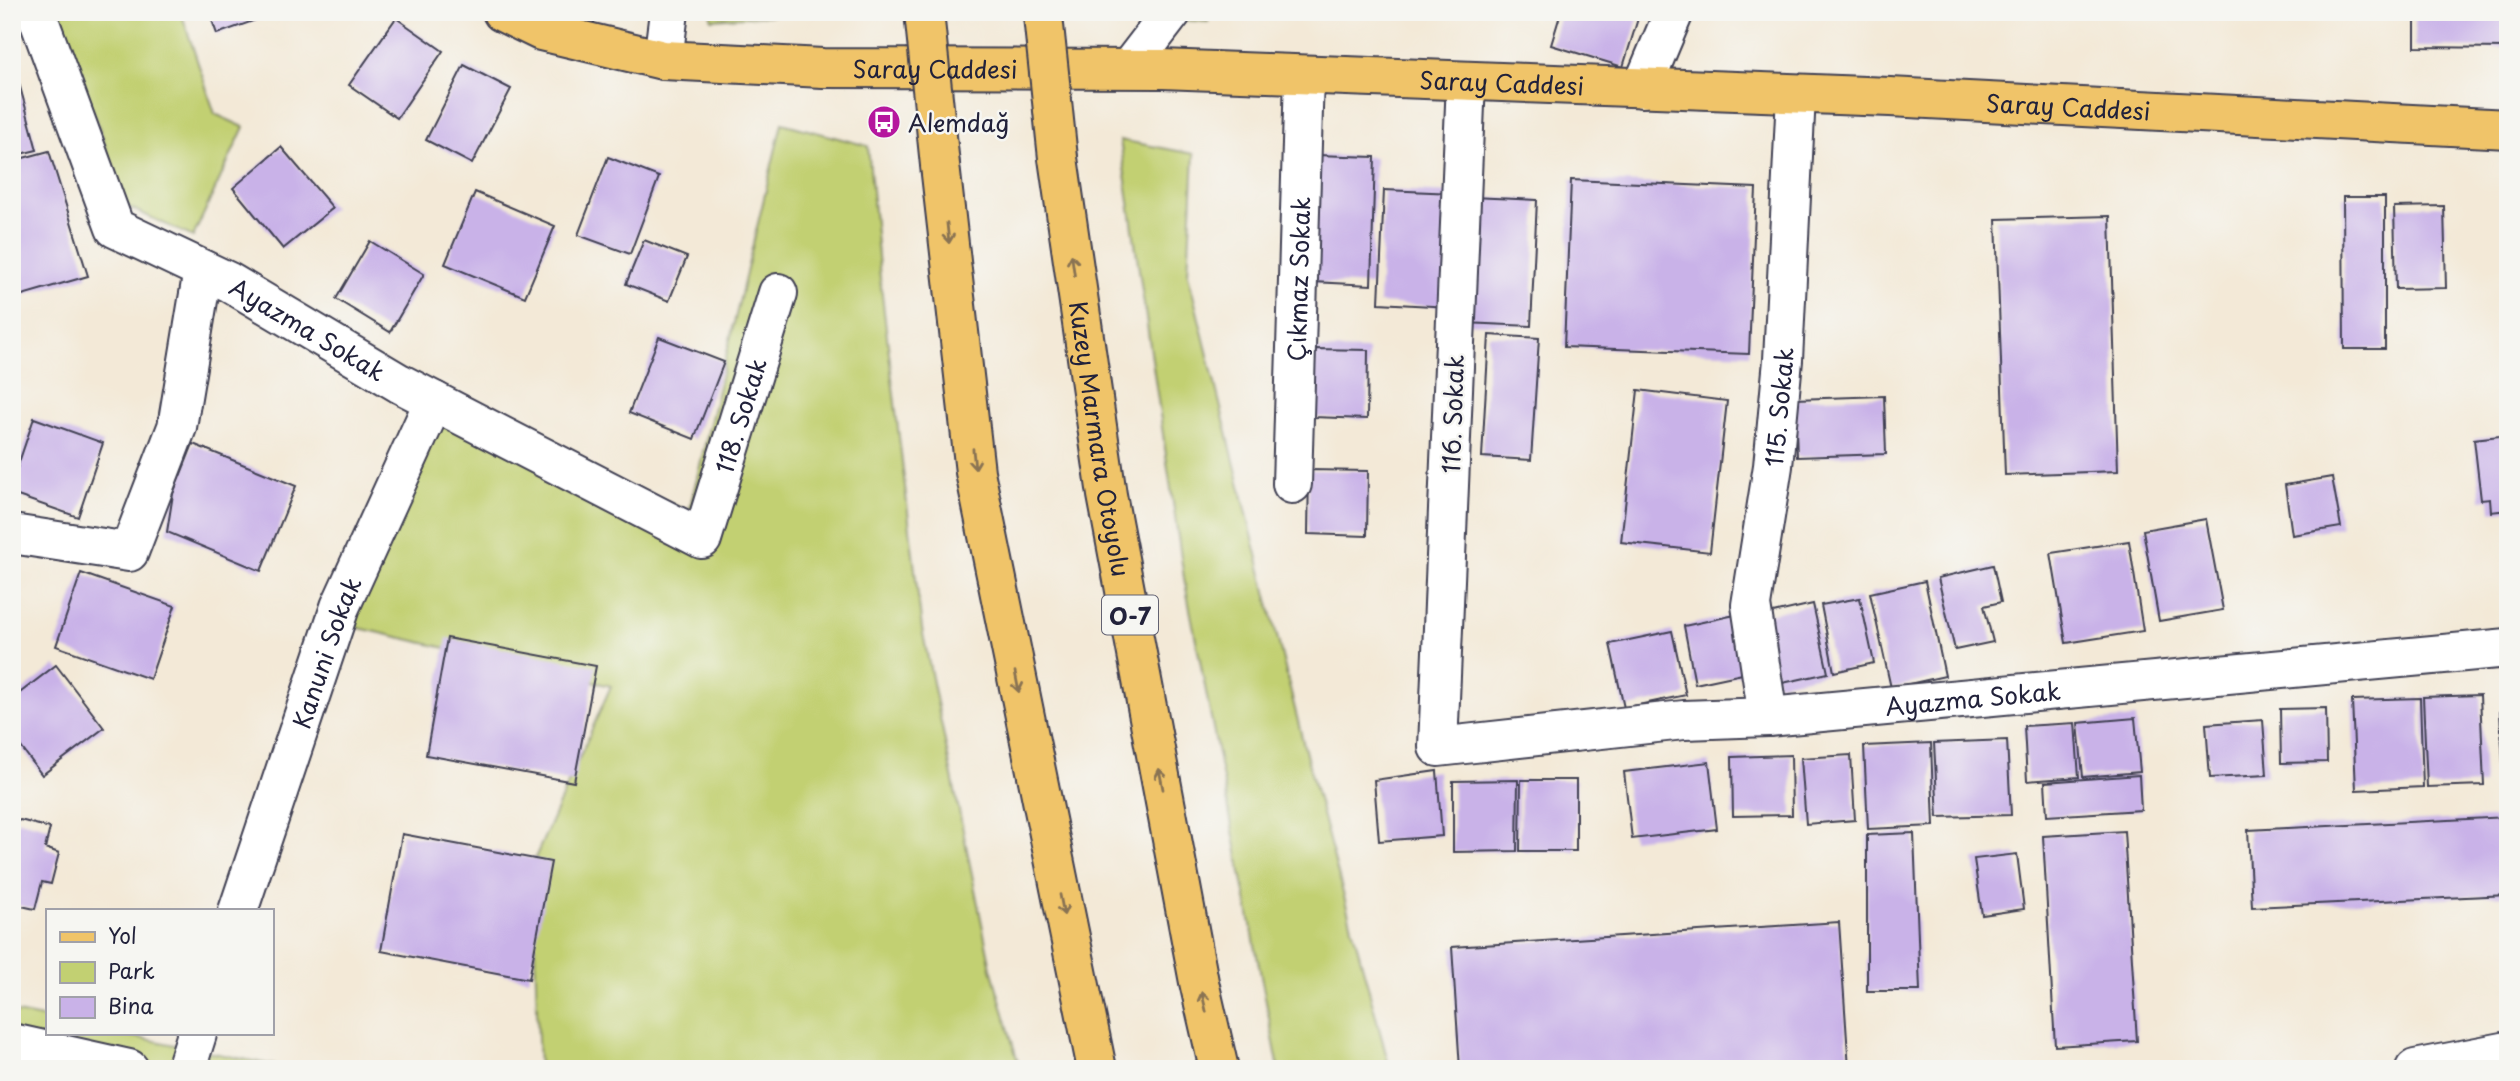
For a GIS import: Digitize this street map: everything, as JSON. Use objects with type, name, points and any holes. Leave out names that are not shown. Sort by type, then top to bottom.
[{"type":"main road","name":"Saray Caddesi","points":[[502,12],[541,31],[663,60],[823,68],[1129,68],[1890,97],[2508,129]]},
{"type":"main road","points":[[924,12],[975,472],[1097,1069]]},
{"type":"main road","name":"Kuzey Marmara Otoyolu","points":[[1043,14],[1058,158],[1107,495],[1199,982],[1219,1069]]},
{"type":"street","name":"Ayazma Sokak","points":[[36,12],[115,228],[229,282],[399,383],[702,539]]},
{"type":"street","points":[[663,60],[669,12]]},
{"type":"street","points":[[1129,68],[1172,12]]},
{"type":"street","points":[[1642,88],[1674,12]]},
{"type":"street","name":"Çıkmaz Sokak","points":[[1292,484],[1304,75]]},
{"type":"street","name":"116. Sokak","points":[[1438,747],[1466,81]]},
{"type":"street","name":"115. Sokak","points":[[1768,717],[1751,606],[1773,466],[1783,360],[1796,94]]},
{"type":"street","points":[[12,534],[129,552],[177,427],[203,270]]},
{"type":"street","name":"118. Sokak","points":[[702,539],[778,293]]},
{"type":"street","name":"Kanuni Sokak","points":[[239,909],[340,607],[434,401]]},
{"type":"street","name":"Ayazma Sokak","points":[[1438,747],[1684,720],[1768,717],[2508,648]]},
{"type":"street","points":[[186,1069],[196,1036]]},
{"type":"street","points":[[12,1043],[129,1069]]},
{"type":"street","points":[[2415,1069],[2508,1051]]},
{"type":"green space","points":[[59,12],[181,12],[215,114],[244,127],[193,237],[126,206]]},
{"type":"green space","points":[[711,12],[821,12],[711,19]]},
{"type":"green space","points":[[1207,12],[1208,22],[1108,14]]},
{"type":"green space","points":[[782,123],[868,146],[880,278],[922,629],[991,968],[1020,1069],[539,1069],[532,865],[611,686],[337,623],[429,411],[689,511]]},
{"type":"green space","points":[[1120,140],[1194,154],[1188,274],[1307,758],[1390,1069],[1279,1069],[1184,578]]},
{"type":"green space","points":[[12,1012],[46,1019],[46,1036],[131,1036],[292,1069],[12,1069]]},
{"type":"building","points":[[209,12],[275,12],[275,13],[217,34]]},
{"type":"building","points":[[1561,12],[1640,12],[1623,67],[1551,45]]},
{"type":"building","points":[[2415,12],[2508,12],[2508,48],[2415,47]]},
{"type":"building","points":[[396,18],[443,51],[397,118],[349,85]]},
{"type":"building","points":[[12,57],[37,150],[12,156]]},
{"type":"building","points":[[464,65],[511,89],[472,164],[426,140]]},
{"type":"building","points":[[281,147],[333,208],[283,249],[233,188]]},
{"type":"building","points":[[49,151],[88,276],[12,298],[12,161]]},
{"type":"building","points":[[1316,155],[1375,157],[1371,285],[1313,282]]},
{"type":"building","points":[[608,157],[659,177],[630,254],[578,235]]},
{"type":"building","points":[[1571,180],[1756,188],[1749,354],[1564,347]]},
{"type":"building","points":[[1384,190],[1454,193],[1450,307],[1379,303]]},
{"type":"building","points":[[475,192],[555,226],[525,297],[445,264]]},
{"type":"building","points":[[1471,197],[1537,200],[1531,326],[1465,323]]},
{"type":"building","points":[[2343,197],[2385,197],[2385,349],[2344,349]]},
{"type":"building","points":[[2444,206],[2446,288],[2396,289],[2394,207]]},
{"type":"building","points":[[2110,216],[2118,471],[2005,475],[1996,219]]},
{"type":"building","points":[[644,240],[687,257],[669,301],[626,284]]},
{"type":"building","points":[[370,241],[424,274],[390,332],[336,299]]},
{"type":"building","points":[[1489,335],[1539,338],[1531,460],[1482,457]]},
{"type":"building","points":[[659,337],[724,362],[694,439],[629,413]]},
{"type":"building","points":[[1314,349],[1368,350],[1367,419],[1313,417]]},
{"type":"building","points":[[1638,390],[1727,401],[1710,552],[1621,542]]},
{"type":"building","points":[[1884,396],[1886,454],[1797,457],[1795,399]]},
{"type":"building","points":[[34,418],[103,443],[78,517],[12,494],[12,483]]},
{"type":"building","points":[[2508,435],[2508,510],[2491,512],[2490,499],[2481,500],[2474,439]]},
{"type":"building","points":[[193,444],[296,486],[261,571],[167,532],[173,494]]},
{"type":"building","points":[[1309,470],[1368,471],[1367,536],[1308,534]]},
{"type":"building","points":[[2332,477],[2341,527],[2292,535],[2285,485]]},
{"type":"building","points":[[2206,519],[2223,610],[2159,621],[2143,530]]},
{"type":"building","points":[[2129,541],[2143,631],[2066,643],[2051,553]]},
{"type":"building","points":[[1993,565],[2001,602],[1984,606],[1993,642],[1955,650],[1938,578]]},
{"type":"building","points":[[81,573],[175,606],[150,679],[56,646]]},
{"type":"building","points":[[1925,581],[1945,676],[1891,688],[1870,593]]},
{"type":"building","points":[[1860,598],[1874,663],[1834,672],[1821,605]]},
{"type":"building","points":[[1813,604],[1828,673],[1778,684],[1764,615]]},
{"type":"building","points":[[1735,615],[1747,673],[1695,684],[1684,626]]},
{"type":"building","points":[[1672,631],[1686,695],[1624,708],[1610,644]]},
{"type":"building","points":[[447,638],[596,666],[574,782],[426,755]]},
{"type":"building","points":[[56,665],[104,728],[42,775],[12,735],[12,699]]},
{"type":"building","points":[[2480,695],[2484,785],[2427,787],[2423,697]]},
{"type":"building","points":[[2420,698],[2423,787],[2356,790],[2352,700]]},
{"type":"building","points":[[2326,708],[2327,762],[2281,763],[2280,709]]},
{"type":"building","points":[[2508,711],[2508,781],[2504,781],[2500,712]]},
{"type":"building","points":[[2135,718],[2140,772],[2083,777],[2078,723]]},
{"type":"building","points":[[2263,720],[2267,775],[2210,778],[2206,724]]},
{"type":"building","points":[[2075,723],[2079,777],[2027,781],[2024,726]]},
{"type":"building","points":[[2007,740],[2011,815],[1938,817],[1934,743]]},
{"type":"building","points":[[1931,743],[1934,826],[1868,829],[1864,746]]},
{"type":"building","points":[[1791,755],[1792,815],[1733,816],[1732,757]]},
{"type":"building","points":[[1851,755],[1855,820],[1806,824],[1801,758]]},
{"type":"building","points":[[1709,762],[1717,829],[1632,839],[1624,772]]},
{"type":"building","points":[[1437,771],[1442,836],[1379,841],[1374,780]]},
{"type":"building","points":[[2139,775],[2141,810],[2047,816],[2045,782]]},
{"type":"building","points":[[1518,780],[1517,851],[1453,852],[1453,781]]},
{"type":"building","points":[[1521,780],[1576,780],[1576,851],[1520,851]]},
{"type":"building","points":[[2508,817],[2508,895],[2252,907],[2248,830]]},
{"type":"building","points":[[20,820],[50,828],[45,848],[59,853],[51,884],[42,882],[35,909],[12,904],[12,825]]},
{"type":"building","points":[[2124,831],[2137,1041],[2055,1046],[2043,836]]},
{"type":"building","points":[[1914,833],[1920,991],[1867,991],[1867,835]]},
{"type":"building","points":[[402,834],[551,862],[529,979],[381,951]]},
{"type":"building","points":[[2017,854],[2024,909],[1982,915],[1974,859]]},
{"type":"building","points":[[1839,922],[1849,1069],[1460,1069],[1452,947]]},
{"type":"place","name":"Alemdağ","points":[[884,122]]}]
